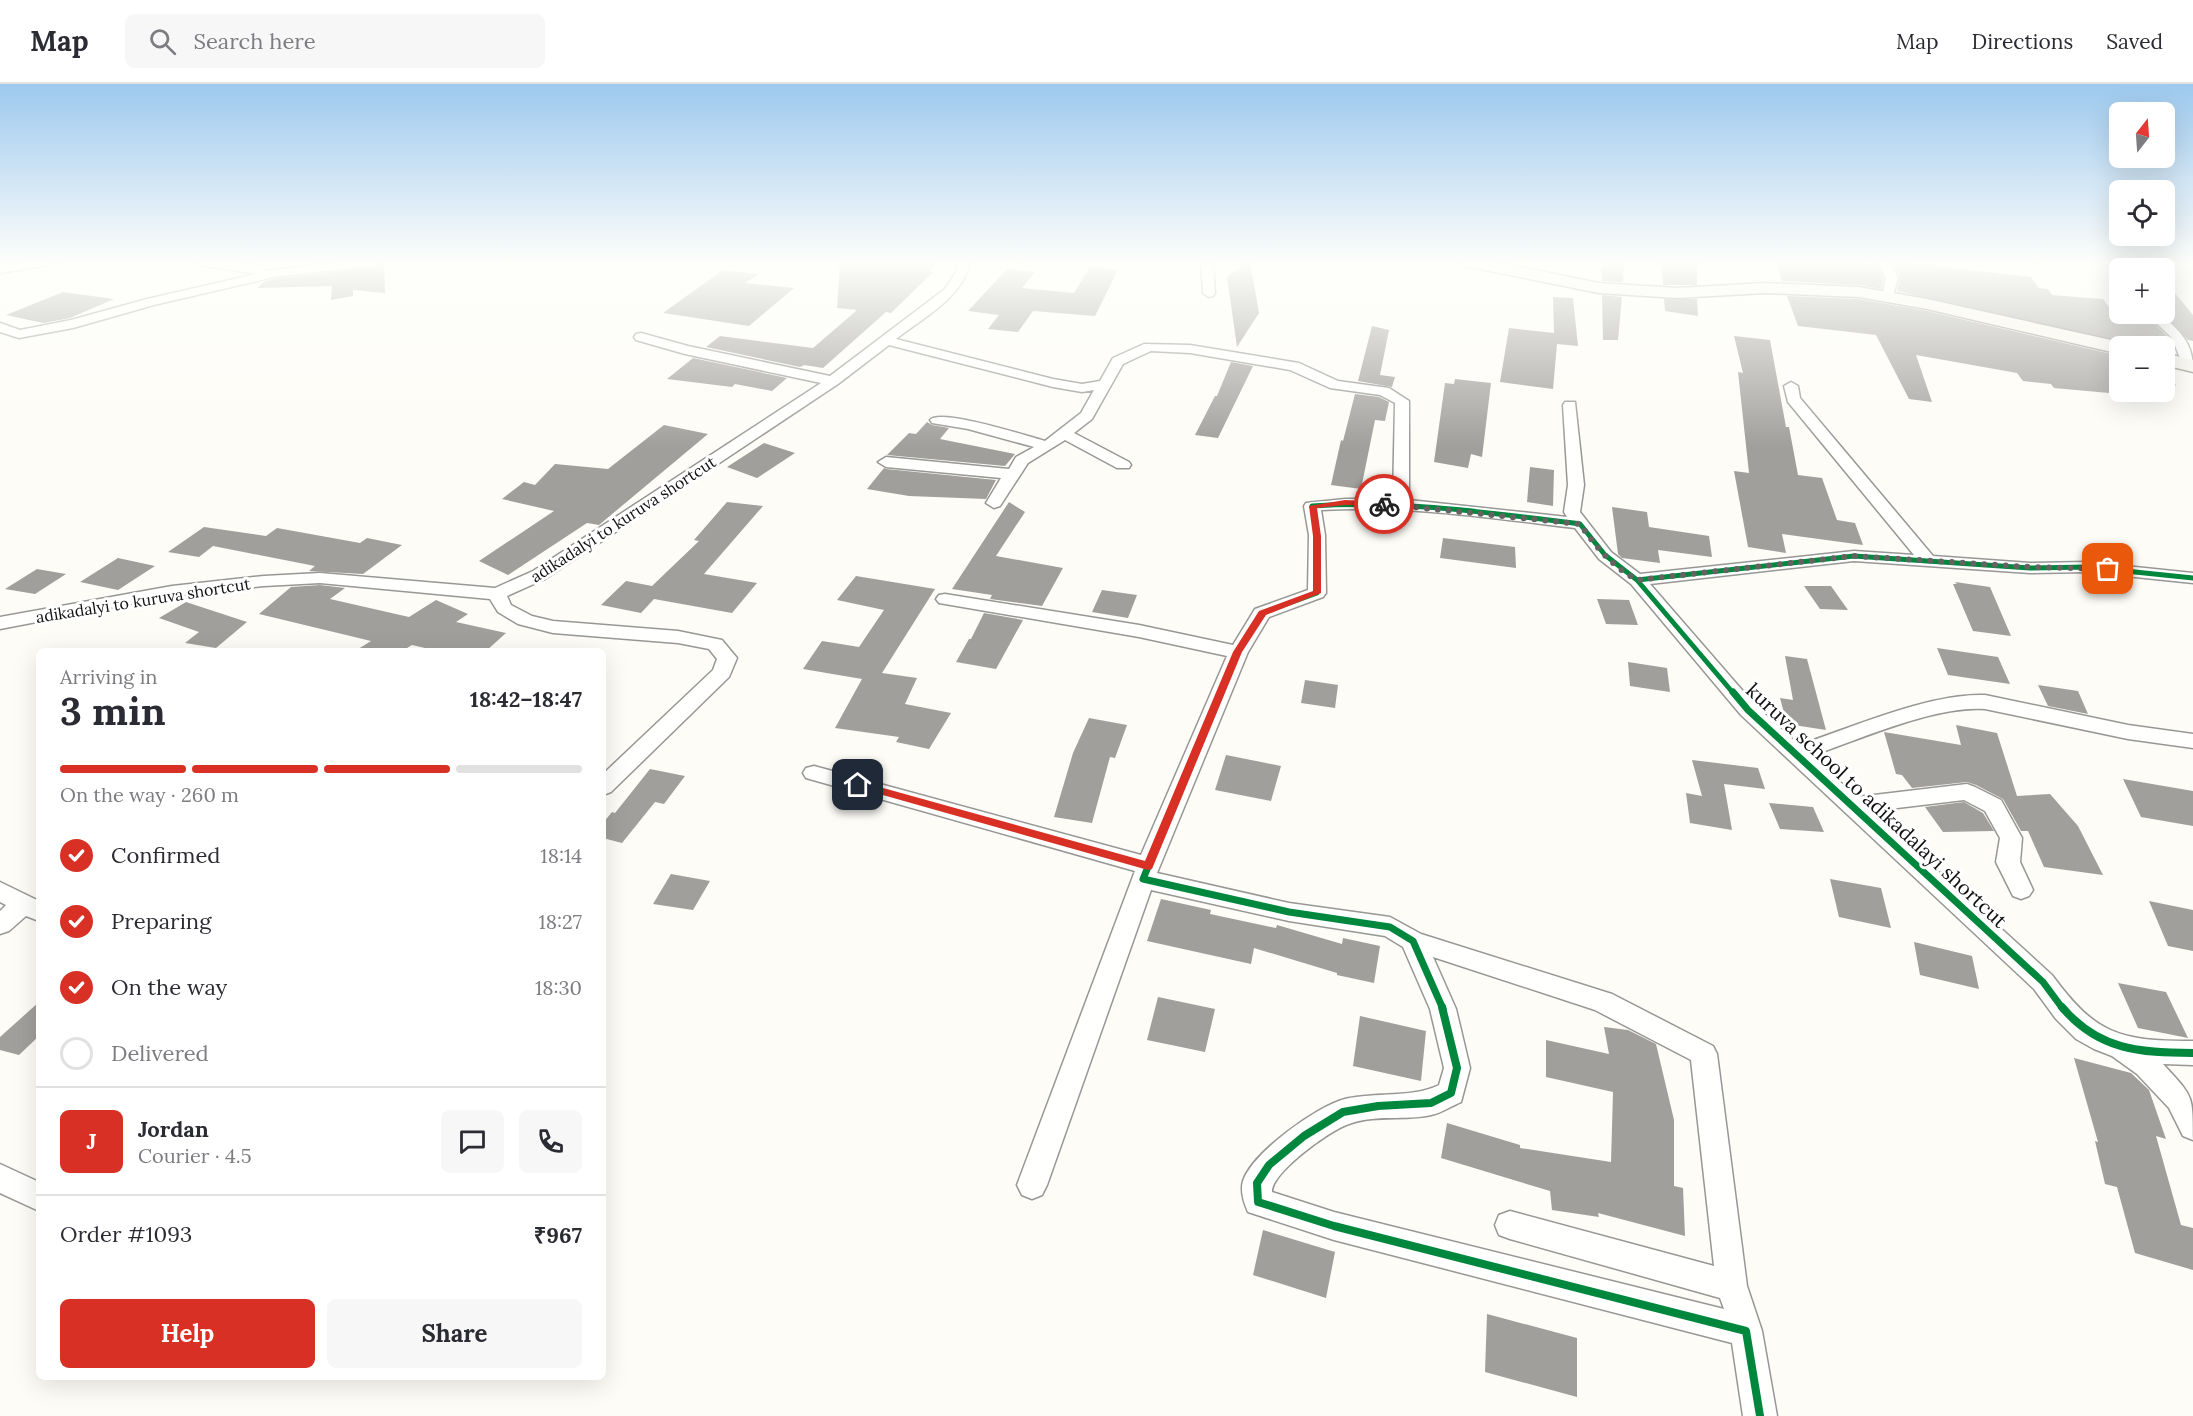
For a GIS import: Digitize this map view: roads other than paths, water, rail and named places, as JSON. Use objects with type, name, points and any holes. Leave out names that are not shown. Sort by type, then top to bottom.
[{"type":"main road","points":[[2009,323],[2109,346]]},
{"type":"main road","points":[[2175,362],[2191,366]]},
{"type":"street","points":[[0,327],[19,334],[76,323]]},
{"type":"street","name":"adikadalyi to kuruva shortcut","points":[[0,623],[172,591],[264,580],[320,578],[497,594],[539,575],[833,381],[908,323]]},
{"type":"street","points":[[2164,324],[2178,336],[2191,366]]},
{"type":"street","points":[[641,337],[685,350],[833,381]]},
{"type":"street","points":[[886,340],[1053,383],[1082,388],[1105,384]]},
{"type":"street","points":[[994,503],[1022,460],[1048,446],[1087,416],[1118,361],[1149,347],[1190,349],[1263,359],[1294,366],[1335,385],[1384,391],[1402,401],[1401,505]]},
{"type":"street","points":[[1791,386],[1793,399],[1928,561]]},
{"type":"street","points":[[1570,405],[1576,485],[1572,512],[1580,524]]},
{"type":"street","points":[[937,420],[969,425],[1048,446]]},
{"type":"street","points":[[1064,434],[1123,465]]},
{"type":"street","points":[[886,462],[1012,473]]},
{"type":"street","points":[[1032,1185],[1145,872],[1238,652],[1262,613],[1317,593],[1317,536],[1312,506],[1345,503],[1401,505],[1580,524]]},
{"type":"street","name":"kuruva school to adikadalayi shortcut","points":[[1580,524],[1601,552],[1622,572],[1637,580],[1748,710],[2043,982],[2062,1009],[2093,1036],[2122,1047],[2193,1053]]},
{"type":"street","points":[[1637,580],[1854,556],[2030,567],[2087,567],[2193,578]]},
{"type":"street","points":[[497,594],[504,608],[525,620],[552,627],[678,637],[715,644],[727,658],[722,673],[606,783]]},
{"type":"street","points":[[945,599],[1139,631],[1238,652]]},
{"type":"street","points":[[1795,754],[1934,707],[1966,701],[1985,702],[2128,732],[2193,741]]},
{"type":"street","points":[[814,772],[1145,872],[1289,912],[1390,927],[1413,941],[1603,1002],[1704,1054],[1732,1286],[1746,1331],[1760,1416]]},
{"type":"street","points":[[1851,806],[1967,792],[1993,806],[2011,838],[2008,862],[2021,890]]},
{"type":"street","points":[[0,891],[32,908]]},
{"type":"street","points":[[0,924],[32,908]]},
{"type":"street","points":[[1413,941],[1443,1009],[1457,1068],[1451,1093],[1431,1103],[1377,1106],[1342,1112],[1304,1136],[1269,1165],[1257,1183],[1258,1202],[1334,1226],[1746,1331]]},
{"type":"street","points":[[2122,1047],[2147,1066],[2179,1099],[2193,1127]]},
{"type":"street","points":[[0,1178],[36,1196]]},
{"type":"street","points":[[1510,1225],[1732,1286]]}]
